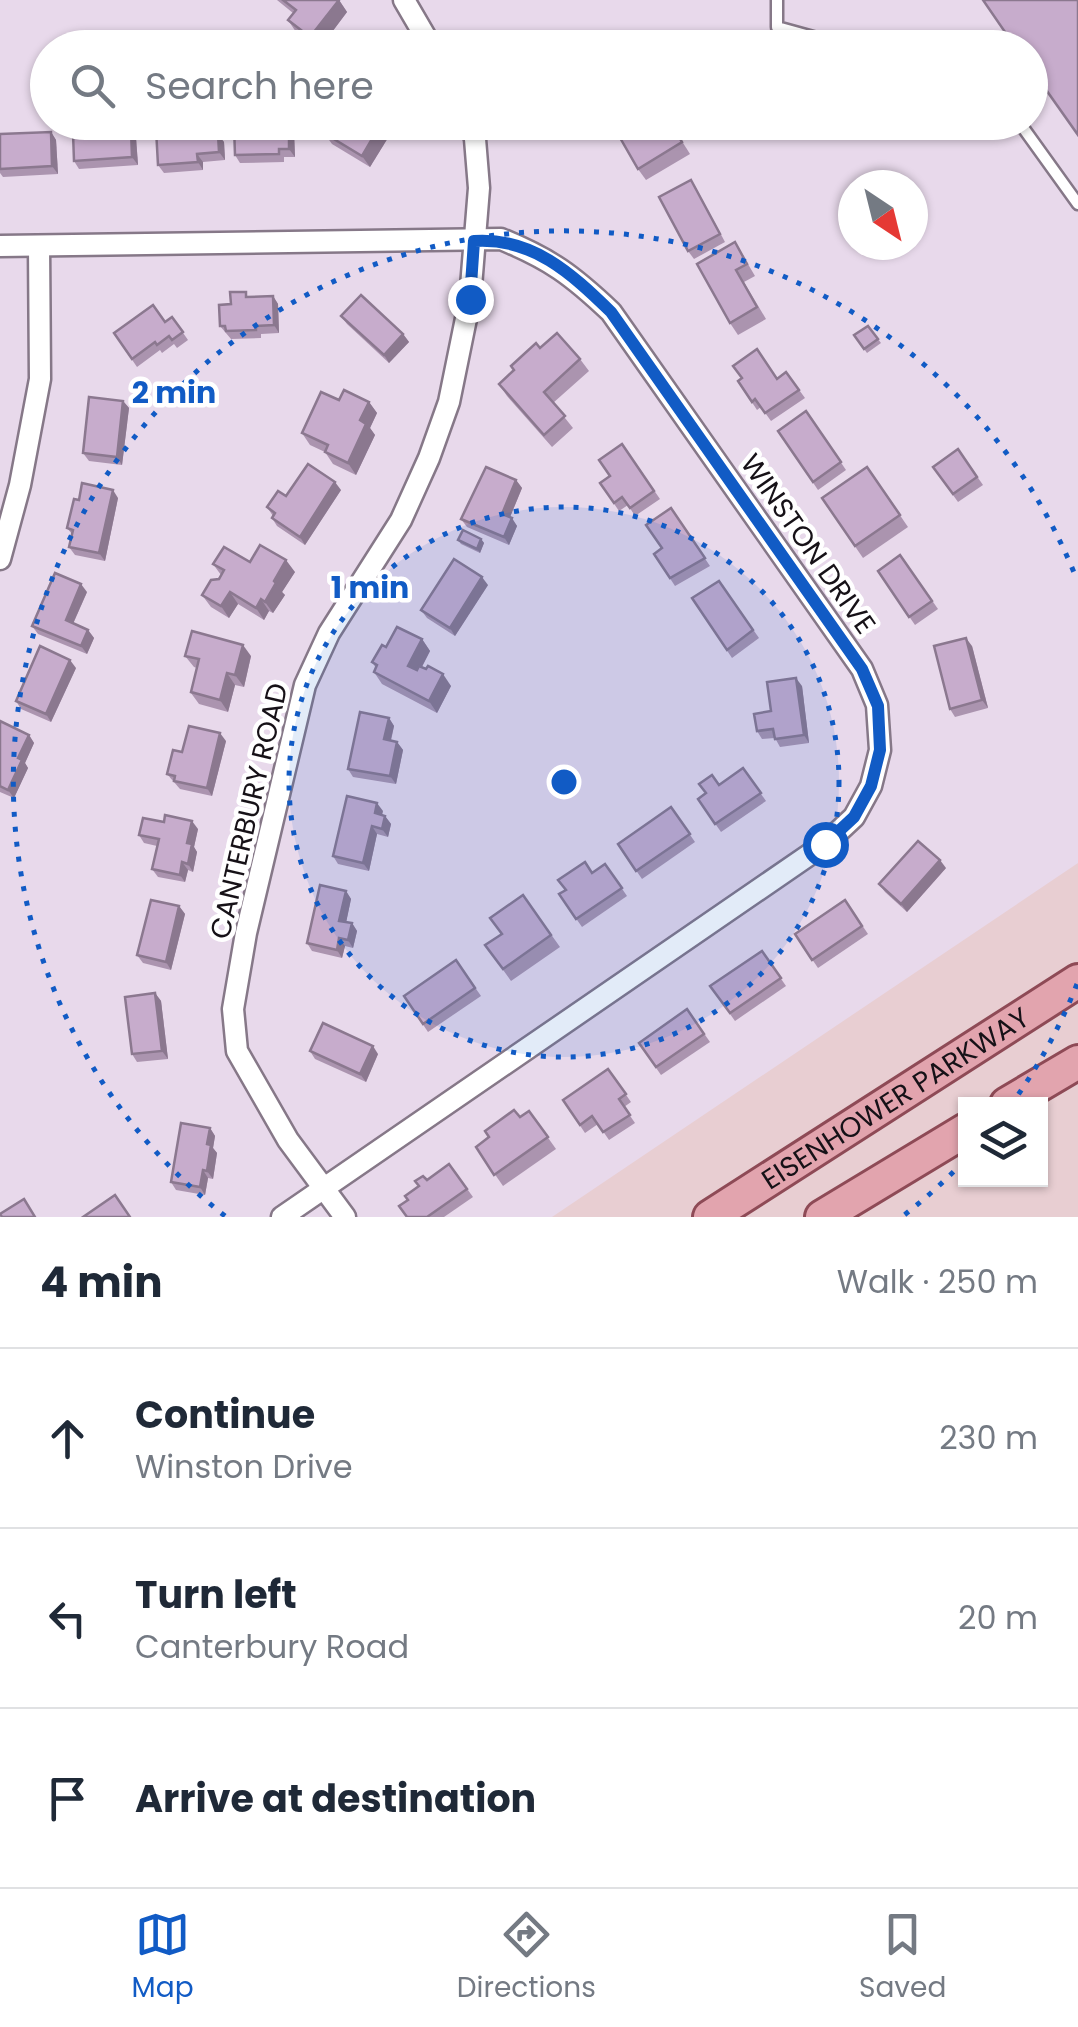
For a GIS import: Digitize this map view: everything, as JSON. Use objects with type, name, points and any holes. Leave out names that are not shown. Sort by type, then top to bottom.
[{"type":"main road","name":"EISENHOWER PARKWAY","points":[[710,1217],[1078,981]]},
{"type":"main road","points":[[1020,1097],[1078,1062]]},
{"type":"main road","points":[[822,1217],[958,1135]]},
{"type":"street","points":[[404,0],[422,30]]},
{"type":"street","name":"CANTERBURY ROAD","points":[[344,1217],[288,1140],[237,1051],[233,1009],[246,933],[305,686],[328,633],[400,520],[429,458],[449,402],[470,299],[480,188],[475,140]]},
{"type":"street","name":"WINSTON DRIVE","points":[[0,246],[501,239],[541,256],[572,274],[611,312],[862,669],[878,706],[880,750],[871,786],[854,817],[825,844],[282,1217]]},
{"type":"street","points":[[0,559],[20,485],[40,379],[40,246]]},
{"type":"lane","points":[[777,0],[777,26],[790,30]]},
{"type":"lane","points":[[1032,140],[1078,204]]},
{"type":"shaded area","points":[[1078,863],[1078,1217],[552,1217]]},
{"type":"building","points":[[283,0],[339,0],[315,30],[301,30],[288,20],[296,10]]},
{"type":"building","points":[[983,0],[1078,0],[1078,135],[1048,92],[1048,30],[1004,30]]},
{"type":"building","points":[[30,133],[30,140],[51,140],[52,166],[0,169],[0,134]]},
{"type":"building","points":[[73,140],[131,140],[132,157],[74,161]]},
{"type":"building","points":[[157,140],[218,140],[219,152],[197,154],[198,162],[158,165]]},
{"type":"building","points":[[234,140],[289,140],[289,149],[279,149],[279,154],[235,155]]},
{"type":"building","points":[[336,140],[371,140],[362,156]]},
{"type":"building","points":[[621,140],[681,140],[682,142],[638,169]]},
{"type":"building","points":[[691,180],[720,234],[688,251],[659,197]]},
{"type":"building","points":[[735,242],[747,264],[736,270],[757,307],[730,323],[697,264]]},
{"type":"building","points":[[230,292],[246,292],[246,297],[273,296],[274,325],[226,331],[225,326],[220,326],[219,305],[231,304]]},
{"type":"building","points":[[361,295],[403,334],[384,355],[341,316]]},
{"type":"building","points":[[153,305],[165,322],[172,317],[183,332],[172,340],[169,336],[157,345],[155,342],[132,359],[114,333]]},
{"type":"building","points":[[868,326],[878,339],[864,349],[854,335]]},
{"type":"building","points":[[557,333],[580,359],[544,392],[565,416],[544,435],[499,384],[514,370],[511,366],[536,343],[540,348]]},
{"type":"building","points":[[757,349],[777,379],[786,372],[799,390],[765,413],[755,399],[752,402],[733,366]]},
{"type":"building","points":[[344,390],[369,402],[360,420],[366,424],[348,463],[325,452],[328,445],[302,433],[321,392],[339,400]]},
{"type":"building","points":[[89,397],[123,401],[117,457],[83,453]]},
{"type":"building","points":[[806,411],[841,462],[813,482],[778,431]]},
{"type":"building","points":[[622,444],[654,491],[630,508],[622,497],[614,503],[600,483],[610,476],[599,460]]},
{"type":"building","points":[[958,449],[977,477],[953,494],[933,467]]},
{"type":"building","points":[[308,464],[335,482],[300,537],[272,518],[275,513],[267,507],[278,491],[286,496]]},
{"type":"building","points":[[486,467],[516,480],[502,514],[512,518],[504,537],[461,519]]},
{"type":"building","points":[[867,467],[900,515],[855,546],[822,498]]},
{"type":"building","points":[[82,483],[113,490],[99,553],[69,547],[73,530],[67,528]]},
{"type":"building","points":[[671,508],[705,558],[670,578],[654,554],[662,548],[646,525]]},
{"type":"building","points":[[463,530],[481,539],[477,549],[458,540]]},
{"type":"building","points":[[260,545],[286,560],[265,602],[261,599],[256,608],[230,592],[221,606],[202,595],[211,580],[219,579],[224,570],[213,564],[224,547],[250,562]]},
{"type":"building","points":[[900,555],[932,601],[909,617],[878,571]]},
{"type":"building","points":[[454,559],[482,577],[450,628],[421,610]]},
{"type":"building","points":[[55,573],[81,584],[66,620],[88,630],[81,646],[32,626]]},
{"type":"building","points":[[719,581],[753,630],[727,650],[692,598]]},
{"type":"building","points":[[397,627],[422,639],[408,666],[417,670],[419,666],[428,666],[443,674],[429,701],[374,672],[377,665],[372,662]]},
{"type":"building","points":[[192,631],[243,645],[235,675],[227,673],[220,700],[191,692],[199,659],[185,656]]},
{"type":"building","points":[[966,638],[982,700],[950,709],[934,646]]},
{"type":"building","points":[[40,646],[70,660],[46,714],[16,701]]},
{"type":"building","points":[[796,678],[804,735],[775,739],[773,729],[757,731],[754,714],[771,711],[767,682]]},
{"type":"building","points":[[360,712],[389,718],[384,739],[397,742],[390,776],[348,769]]},
{"type":"building","points":[[0,721],[29,735],[8,790],[0,786]]},
{"type":"building","points":[[189,726],[220,733],[207,788],[174,781],[175,776],[167,774],[173,750],[182,752]]},
{"type":"building","points":[[743,768],[761,793],[715,824],[698,799],[706,793],[699,784],[712,775],[719,785]]},
{"type":"building","points":[[347,796],[377,803],[375,813],[385,816],[382,829],[372,826],[363,863],[333,856]]},
{"type":"building","points":[[671,807],[690,834],[636,871],[618,844]]},
{"type":"building","points":[[165,815],[192,821],[188,864],[182,862],[180,875],[152,869],[159,839],[139,835],[143,818],[164,822]]},
{"type":"building","points":[[918,841],[940,860],[901,904],[879,884]]},
{"type":"building","points":[[585,862],[592,873],[605,864],[622,888],[576,919],[559,894],[566,890],[558,880]]},
{"type":"building","points":[[320,885],[346,891],[339,921],[352,923],[348,940],[339,938],[337,950],[307,943]]},
{"type":"building","points":[[523,895],[551,935],[503,969],[485,945],[502,934],[490,918]]},
{"type":"building","points":[[151,900],[179,906],[166,962],[137,955]]},
{"type":"building","points":[[845,900],[862,926],[812,960],[795,934]]},
{"type":"building","points":[[762,951],[781,978],[730,1013],[710,986]]},
{"type":"building","points":[[456,960],[475,988],[423,1024],[404,996]]},
{"type":"building","points":[[155,993],[162,1051],[132,1054],[125,997]]},
{"type":"building","points":[[687,1009],[704,1034],[656,1067],[639,1043]]},
{"type":"building","points":[[323,1023],[373,1046],[360,1074],[310,1051]]},
{"type":"building","points":[[608,1069],[626,1094],[619,1099],[630,1115],[603,1132],[592,1116],[580,1125],[563,1100]]},
{"type":"building","points":[[514,1110],[520,1117],[529,1111],[548,1137],[494,1175],[476,1147],[489,1137],[485,1131]]},
{"type":"building","points":[[181,1123],[210,1128],[207,1171],[203,1170],[200,1187],[171,1182]]},
{"type":"building","points":[[449,1164],[467,1189],[427,1217],[407,1217],[399,1206],[419,1186],[415,1181],[423,1176],[427,1180]]},
{"type":"building","points":[[115,1195],[130,1217],[83,1217]]},
{"type":"building","points":[[24,1199],[35,1217],[2,1217],[0,1214]]},
{"type":"route","points":[[470,299],[474,241],[501,239],[572,274],[611,312],[862,669],[878,706],[880,750],[871,786],[854,817],[825,844]]}]
